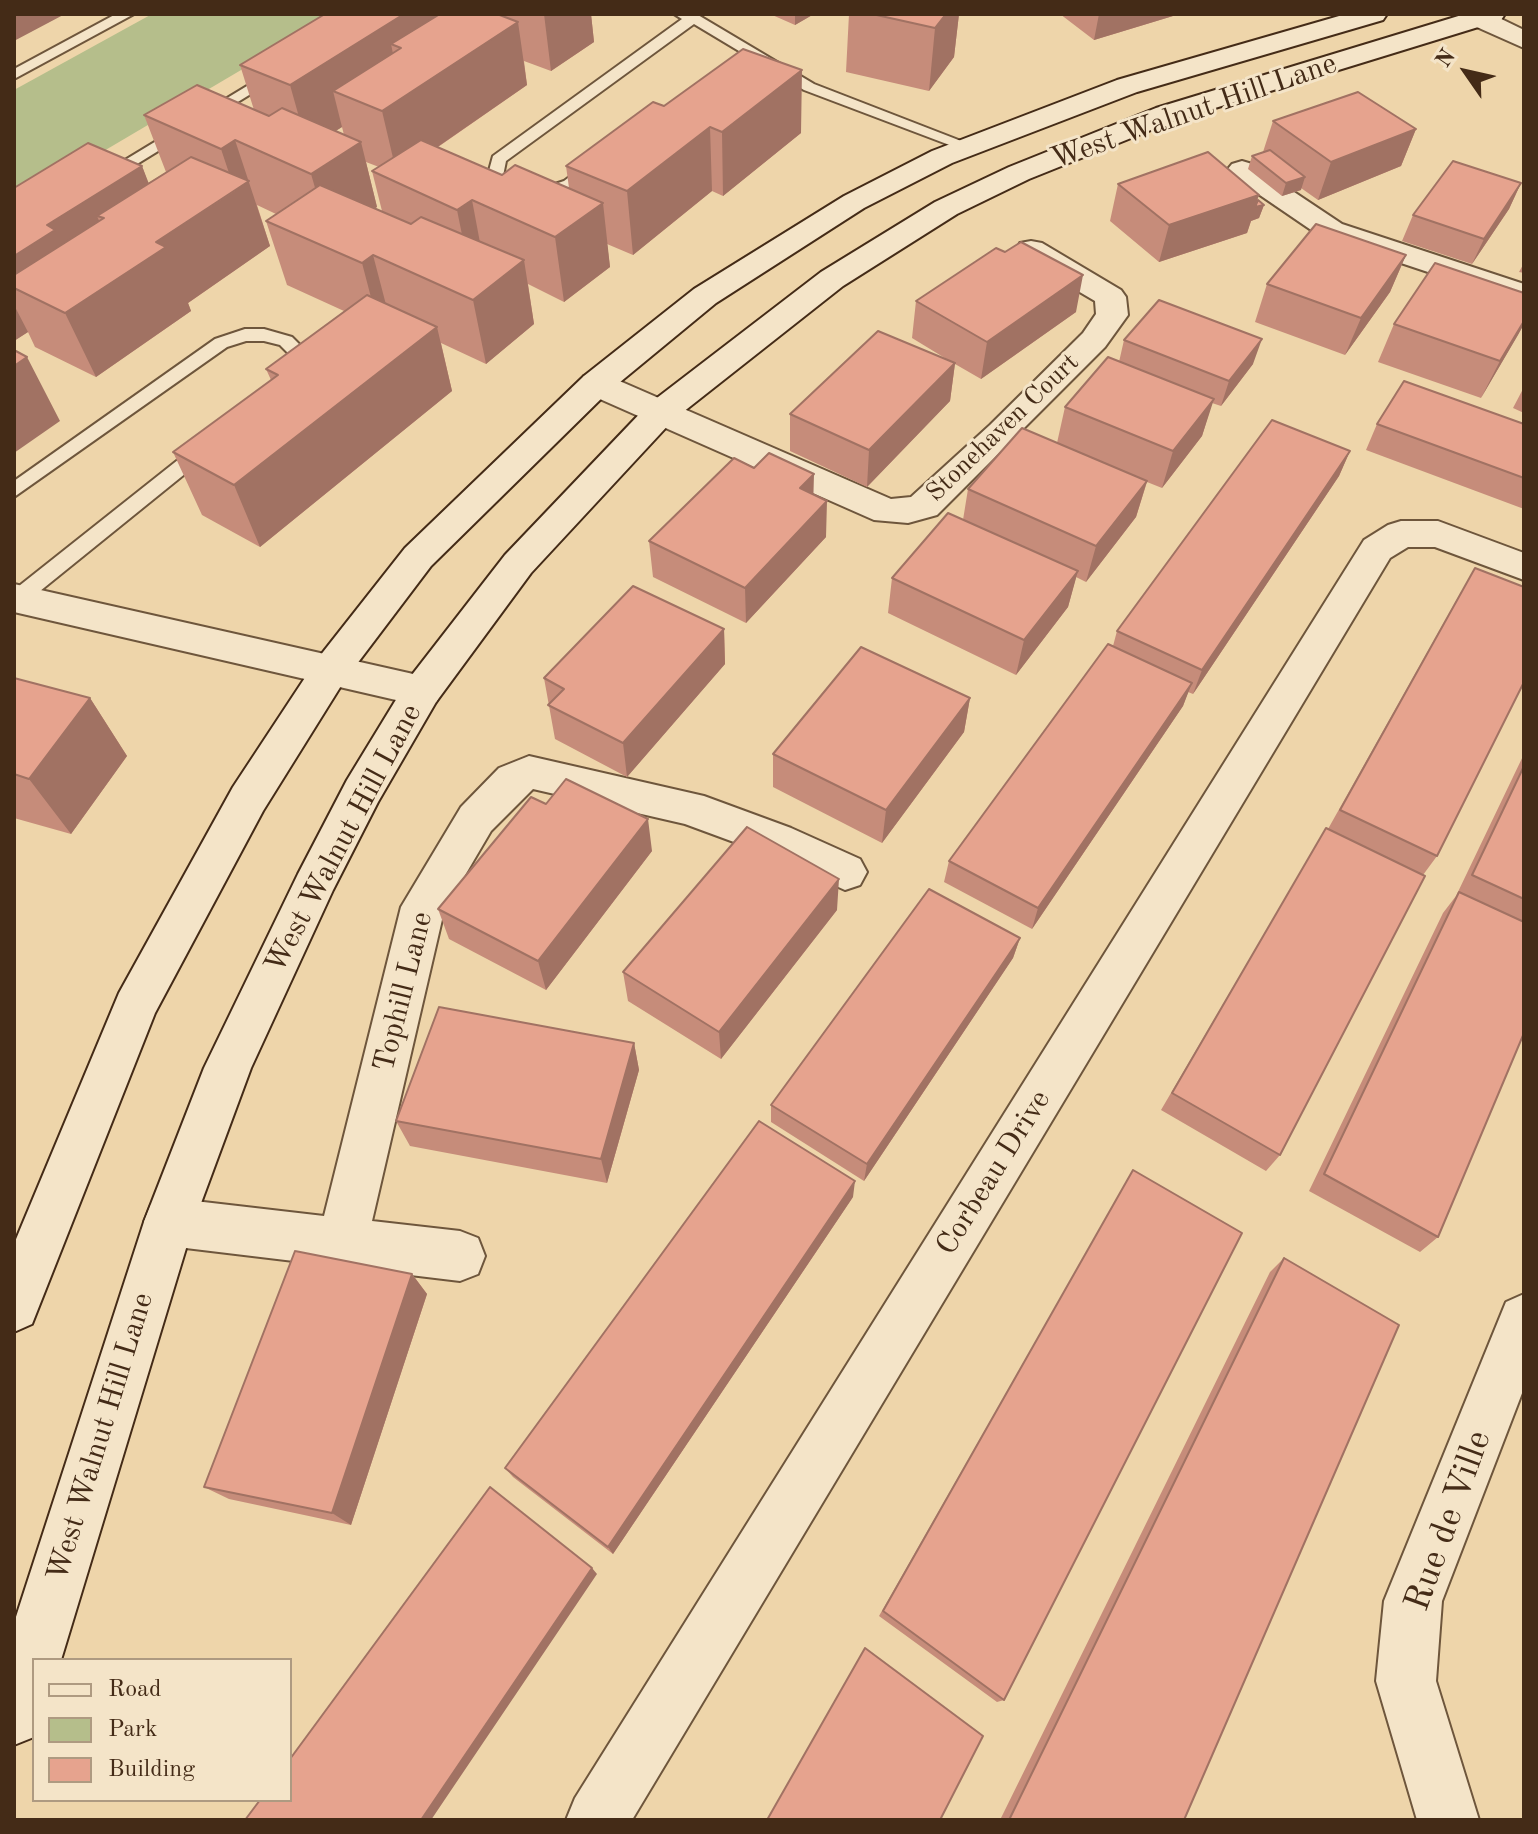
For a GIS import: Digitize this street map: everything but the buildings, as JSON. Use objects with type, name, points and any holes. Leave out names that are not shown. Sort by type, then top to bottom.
[{"type":"main road","name":"West Walnut Hill Lane","points":[[14,1306],[135,1007],[248,799],[330,671],[418,557],[596,384],[705,296],[780,247],[894,180],[966,146],[1118,89],[1374,14]]},
{"type":"main road","name":"West Walnut Hill Lane","points":[[14,1715],[169,1222],[228,1068],[313,887],[362,792],[422,691],[518,564],[661,412],[832,279],[974,194],[1166,114],[1481,16]]},
{"type":"main road","points":[[1481,16],[1524,40]]},
{"type":"main road","points":[[974,194],[979,175],[990,162],[1107,113],[1123,97],[1118,89]]},
{"type":"main road","points":[[1242,170],[1331,230],[1524,294]]},
{"type":"main road","name":"Stonehaven Court","points":[[596,384],[887,511],[908,511],[924,506],[1084,351],[1112,315],[1110,297],[1025,247]]},
{"type":"main road","name":"Corbeau Drive","points":[[597,1820],[1377,549],[1401,534],[1438,534],[1524,567]]},
{"type":"main road","points":[[16,598],[422,691]]},
{"type":"main road","name":"Tophill Lane","points":[[342,1243],[423,907],[476,819],[514,780],[529,772],[689,808],[776,840],[845,872]]},
{"type":"main road","points":[[169,1222],[460,1256]]},
{"type":"main road","name":"Rue de Ville","points":[[1448,1820],[1406,1681],[1413,1601],[1524,1320]]},
{"type":"lane","points":[[14,75],[127,14]]},
{"type":"lane","points":[[606,157],[570,184],[543,193],[495,178],[499,159],[687,16],[744,54],[809,87],[966,146]]},
{"type":"lane","points":[[96,182],[286,66]]},
{"type":"lane","points":[[14,490],[221,343],[245,335],[264,335],[286,341],[301,355],[303,369],[278,389]]},
{"type":"lane","points":[[16,598],[216,439]]},
{"type":"green space","points":[[152,14],[336,14],[14,204],[14,90]]}]
